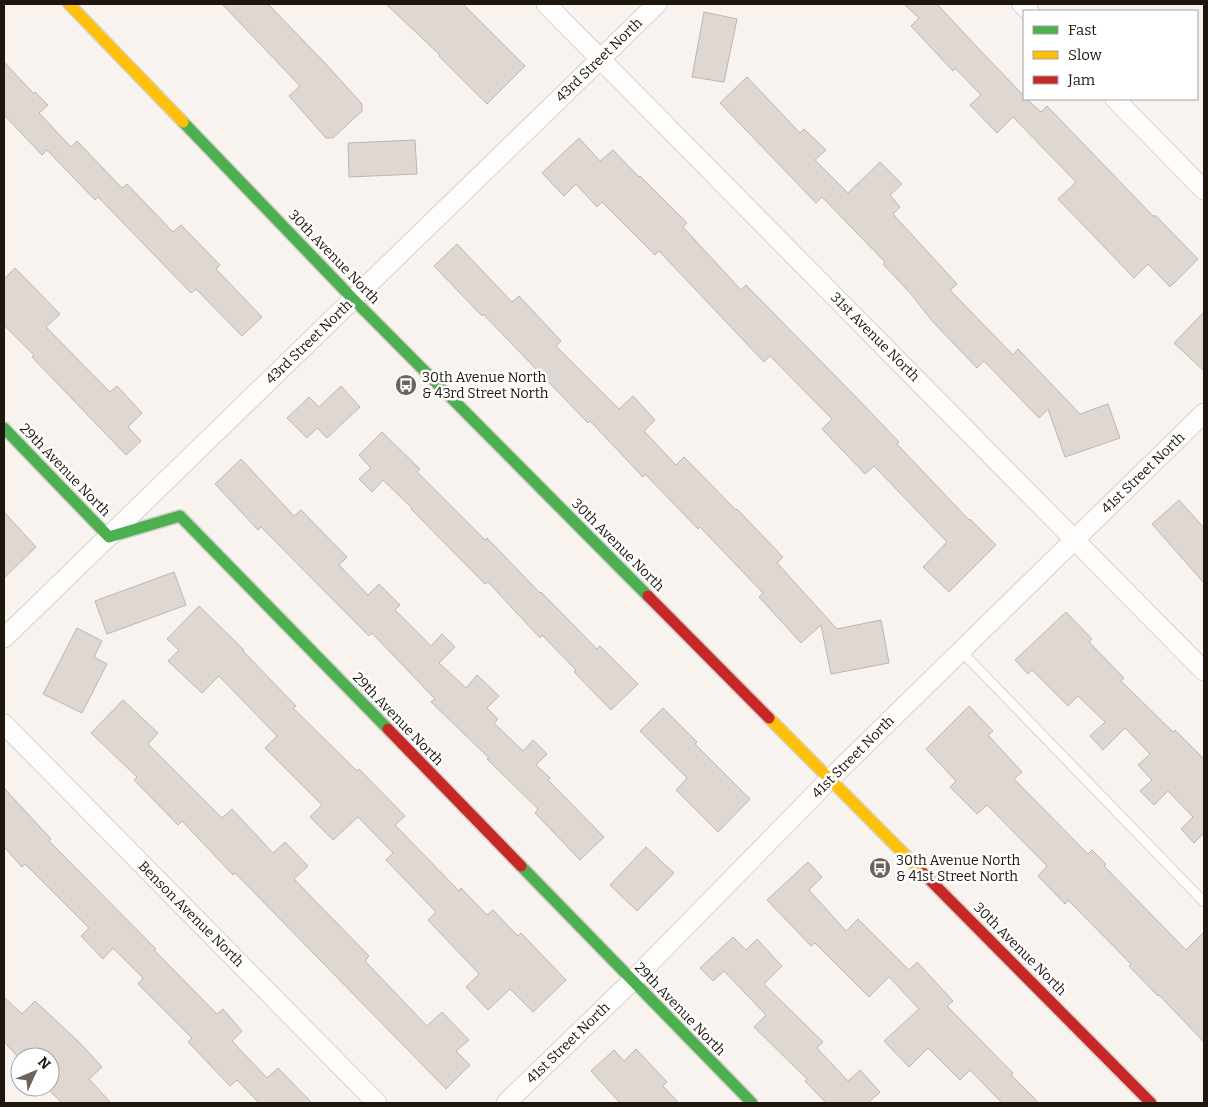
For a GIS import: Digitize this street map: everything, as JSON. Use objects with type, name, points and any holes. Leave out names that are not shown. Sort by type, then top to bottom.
[{"type":"street","name":"30th Avenue North","points":[[69,4],[353,299],[1150,1103]]},
{"type":"street","name":"31st Avenue North","points":[[546,4],[1204,671]]},
{"type":"street","name":"43rd Street North","points":[[4,638],[657,4]]},
{"type":"street","points":[[1116,100],[1204,190]]},
{"type":"street","name":"41st Street North","points":[[506,1103],[632,981],[830,779],[1202,419]]},
{"type":"street","name":"29th Avenue North","points":[[4,428],[109,537],[180,516],[752,1103]]},
{"type":"street","name":"Benson Avenue North","points":[[4,724],[378,1103]]},
{"type":"lane","points":[[961,651],[1204,902]]},
{"type":"building","points":[[222,4],[268,4],[362,104],[362,111],[333,138],[326,138],[289,96],[300,86]]},
{"type":"building","points":[[386,4],[463,4],[525,66],[487,104],[440,55]]},
{"type":"building","points":[[904,4],[937,4],[1023,95],[1023,100],[1028,100],[1041,112],[1047,106],[1154,217],[1155,215],[1198,259],[1170,287],[1148,264],[1134,278],[1058,199],[1076,182],[1013,117],[997,133],[970,105],[981,95],[955,68],[953,71],[911,26],[919,18]]},
{"type":"building","points":[[704,12],[737,19],[724,82],[692,77]]},
{"type":"building","points":[[4,62],[34,94],[35,92],[48,105],[39,113],[71,147],[77,141],[122,188],[127,184],[173,232],[181,225],[220,265],[216,269],[262,317],[242,336],[196,289],[191,293],[98,197],[95,200],[47,150],[42,155],[4,115]]},
{"type":"building","points":[[747,77],[800,133],[804,129],[826,150],[815,160],[848,193],[880,162],[902,184],[890,195],[900,207],[893,214],[957,284],[950,290],[1013,355],[1018,349],[1080,414],[1108,404],[1120,438],[1065,457],[1048,409],[1039,418],[984,361],[977,368],[933,322],[911,294],[883,264],[885,262],[822,197],[816,203],[720,103]]},
{"type":"building","points":[[579,138],[600,161],[613,150],[640,176],[687,223],[683,227],[741,290],[746,285],[899,442],[897,444],[969,520],[996,545],[949,592],[923,567],[947,542],[874,466],[865,474],[822,429],[832,419],[770,356],[764,362],[659,251],[655,255],[602,202],[597,207],[576,184],[564,196],[542,173]]},
{"type":"building","points":[[415,140],[417,174],[349,177],[348,143]]},
{"type":"building","points":[[457,244],[512,302],[519,296],[561,341],[556,346],[619,409],[633,396],[655,420],[644,431],[676,465],[684,457],[737,509],[783,557],[777,563],[837,629],[881,620],[889,663],[831,674],[821,625],[801,643],[759,597],[763,593],[700,527],[698,529],[645,474],[643,477],[590,421],[588,423],[434,266]]},
{"type":"building","points":[[15,268],[60,314],[46,327],[110,392],[117,386],[142,413],[128,427],[141,441],[126,455],[4,325],[4,279]]},
{"type":"building","points":[[1204,312],[1204,371],[1174,343]]},
{"type":"building","points":[[341,386],[360,407],[327,438],[317,428],[307,438],[287,418],[309,397],[319,407]]},
{"type":"building","points":[[382,432],[420,469],[417,472],[485,540],[487,538],[597,649],[600,646],[638,684],[611,710],[574,672],[576,670],[542,635],[540,638],[488,582],[485,584],[383,480],[372,492],[359,479],[371,468],[359,455]]},
{"type":"building","points":[[241,459],[294,516],[301,510],[347,557],[339,565],[368,595],[379,584],[400,605],[395,610],[431,646],[442,634],[455,647],[439,663],[466,688],[477,675],[499,696],[487,708],[498,719],[494,723],[523,751],[533,740],[547,754],[536,765],[550,778],[548,780],[604,837],[580,860],[535,813],[538,809],[431,702],[435,699],[372,633],[369,636],[261,527],[258,530],[215,484]]},
{"type":"building","points":[[1179,500],[1204,528],[1204,583],[1152,524]]},
{"type":"building","points":[[4,512],[36,547],[4,578]]},
{"type":"building","points":[[174,572],[186,605],[107,634],[95,601]]},
{"type":"building","points":[[199,606],[244,650],[296,706],[293,708],[357,771],[359,769],[405,816],[395,825],[459,891],[461,888],[487,915],[493,910],[518,936],[521,933],[566,980],[533,1012],[510,989],[488,1010],[466,987],[479,974],[428,920],[436,912],[386,860],[393,853],[358,817],[333,840],[310,817],[322,805],[265,748],[277,736],[219,676],[202,693],[168,661],[179,650],[167,639]]},
{"type":"building","points":[[1066,612],[1092,639],[1089,642],[1124,678],[1121,681],[1173,732],[1175,730],[1204,759],[1204,833],[1194,843],[1181,829],[1193,817],[1168,791],[1154,805],[1140,791],[1152,780],[1138,765],[1150,754],[1125,728],[1103,750],[1090,736],[1105,722],[1078,696],[1068,706],[1032,670],[1028,674],[1015,660]]},
{"type":"building","points":[[77,628],[102,641],[94,657],[107,664],[82,713],[43,694]]},
{"type":"building","points":[[123,700],[158,733],[148,744],[222,818],[232,809],[273,853],[285,842],[308,866],[294,879],[369,956],[365,961],[427,1026],[442,1012],[469,1040],[456,1051],[470,1065],[446,1089],[235,873],[233,875],[182,821],[178,825],[134,780],[137,777],[91,733]]},
{"type":"building","points":[[969,706],[993,731],[988,735],[1022,772],[1014,779],[1088,854],[1092,850],[1106,864],[1104,866],[1186,950],[1204,932],[1204,1042],[1129,966],[1131,964],[1068,900],[1065,904],[1038,876],[1047,866],[987,805],[977,814],[950,787],[956,781],[926,749]]},
{"type":"building","points":[[663,708],[697,742],[695,744],[750,799],[718,832],[676,790],[687,778],[640,731]]},
{"type":"building","points":[[4,788],[51,839],[49,841],[156,949],[154,950],[217,1014],[223,1009],[242,1031],[232,1041],[267,1078],[278,1068],[312,1103],[259,1103],[237,1080],[230,1086],[188,1042],[192,1038],[138,984],[143,978],[113,948],[103,959],[81,936],[89,928],[25,864],[22,867],[4,847]]},
{"type":"building","points":[[646,847],[674,873],[637,911],[610,885]]},
{"type":"building","points":[[808,862],[822,877],[809,890],[846,931],[858,919],[909,970],[917,962],[953,1001],[947,1006],[1013,1073],[1011,1075],[1039,1103],[1002,1103],[970,1070],[960,1080],[928,1048],[909,1067],[884,1041],[919,1009],[889,977],[869,997],[815,943],[811,946],[767,900]]},
{"type":"building","points":[[733,937],[746,950],[757,939],[782,966],[764,984],[823,1042],[817,1048],[848,1081],[860,1070],[880,1092],[868,1103],[826,1103],[805,1081],[807,1079],[754,1027],[766,1015],[724,971],[713,981],[700,968]]},
{"type":"building","points":[[4,997],[22,1014],[35,1001],[80,1043],[102,1067],[89,1079],[111,1103],[62,1103],[56,1097],[60,1097],[60,1047],[10,1048],[4,1042]]},
{"type":"building","points":[[636,1049],[667,1082],[663,1086],[679,1103],[620,1103],[591,1071],[614,1050],[624,1061]]},
{"type":"traffic: fast","points":[[183,122],[353,299],[648,596]]},
{"type":"traffic: fast","points":[[4,428],[109,537],[180,516],[388,729]]},
{"type":"traffic: fast","points":[[521,866],[752,1103]]},
{"type":"traffic: slow","points":[[69,4],[183,122]]},
{"type":"traffic: slow","points":[[769,718],[923,873]]},
{"type":"traffic: jam","points":[[648,596],[769,718]]},
{"type":"traffic: jam","points":[[388,729],[521,866]]},
{"type":"traffic: jam","points":[[923,873],[1151,1103]]},
{"type":"place","name":"30th Avenue North & 43rd Street North","points":[[406,385]]},
{"type":"place","name":"30th Avenue North & 41st Street North","points":[[880,868]]}]
